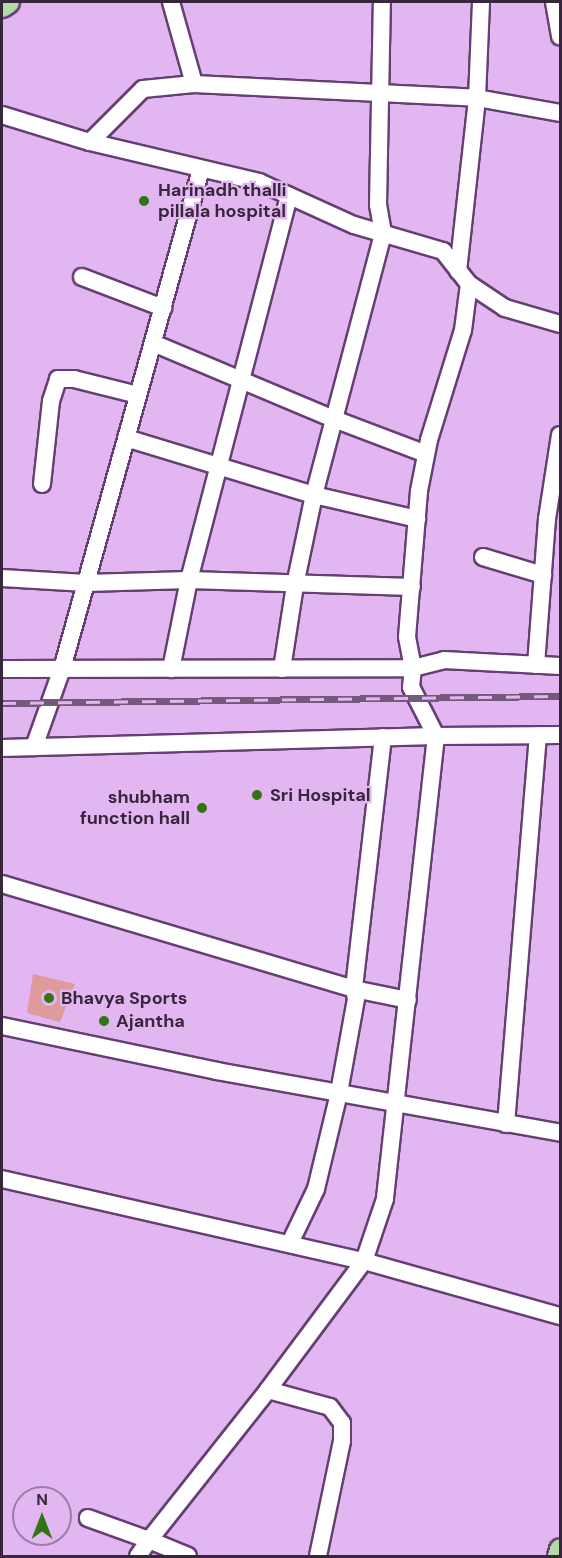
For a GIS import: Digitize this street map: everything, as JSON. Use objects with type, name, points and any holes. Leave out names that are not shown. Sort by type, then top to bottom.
[{"type":"main road","points":[[2,6],[8,2]]},
{"type":"main road","points":[[558,1557],[561,1549]]},
{"type":"street","points":[[171,2],[194,84]]},
{"type":"street","points":[[282,669],[295,585],[314,495],[383,233],[378,205],[382,2]]},
{"type":"street","points":[[138,1557],[268,1390],[364,1260],[385,1199],[436,736],[411,687],[413,668],[407,637],[417,519],[426,454],[463,330],[464,277],[477,98],[481,2]]},
{"type":"street","points":[[554,2],[561,36]]},
{"type":"street","points":[[90,142],[143,89],[194,84],[477,98],[561,113]]},
{"type":"street","points":[[2,115],[90,142],[259,182],[354,225],[443,251],[464,277],[505,308],[561,324]]},
{"type":"street","points":[[34,747],[62,669],[201,169]]},
{"type":"street","points":[[171,669],[189,580],[289,196]]},
{"type":"street","points":[[82,277],[163,308]]},
{"type":"street","points":[[153,343],[240,381],[426,454]]},
{"type":"street","points":[[42,484],[51,401],[58,378],[74,378],[138,395]]},
{"type":"street","points":[[536,665],[543,575],[554,522],[561,435]]},
{"type":"street","points":[[126,438],[314,495],[417,519]]},
{"type":"street","points":[[483,557],[543,575]]},
{"type":"street","points":[[2,578],[86,583],[189,580],[412,587]]},
{"type":"street","points":[[2,669],[413,668],[444,660],[561,666]]},
{"type":"street","points":[[506,1124],[537,735]]},
{"type":"street","points":[[2,748],[383,737],[561,735]]},
{"type":"street","points":[[290,1244],[316,1190],[339,1093],[356,999],[354,989],[383,737]]},
{"type":"street","points":[[2,884],[354,989],[408,1000]]},
{"type":"street","points":[[2,1026],[206,1069],[561,1133]]},
{"type":"street","points":[[2,1179],[364,1260],[561,1316]]},
{"type":"street","points":[[268,1390],[330,1407],[342,1423],[342,1441],[318,1557]]},
{"type":"street","points":[[88,1518],[188,1557]]},
{"type":"shaded area","name":"Bhavya Sports","points":[[33,974],[75,984],[60,1022],[27,1013]]},
{"type":"railway","points":[[2,703],[560,696]]},
{"type":"place","name":"Harinadh thalli pillala hospital","points":[[144,201]]},
{"type":"place","name":"Sri Hospital","points":[[257,795]]},
{"type":"place","name":"shubham function hall","points":[[202,808]]},
{"type":"place","name":"Bhavya Sports","points":[[49,998]]},
{"type":"place","name":"Ajantha","points":[[104,1021]]}]
